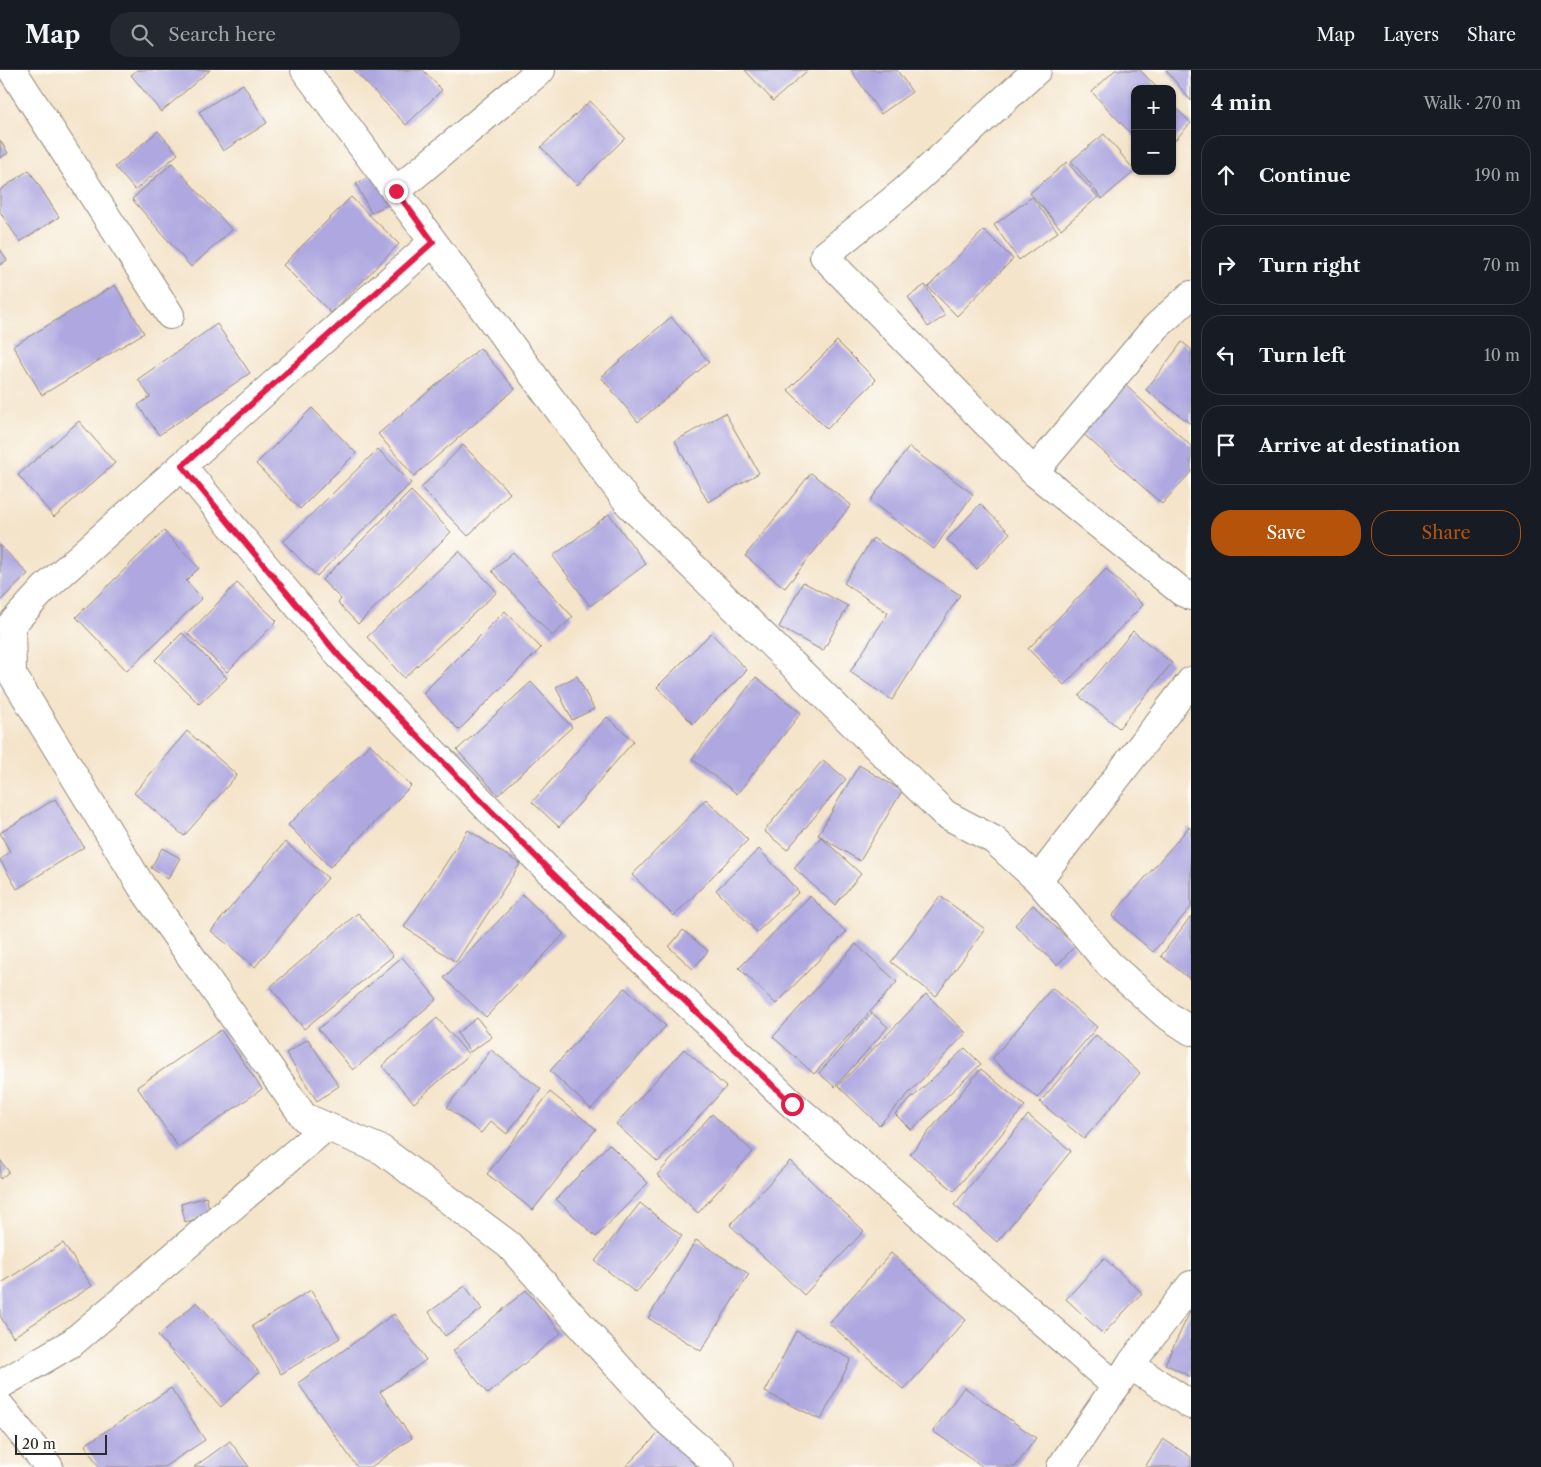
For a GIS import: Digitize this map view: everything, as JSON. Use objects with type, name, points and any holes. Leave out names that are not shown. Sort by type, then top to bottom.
[{"type":"street","points":[[12,70],[170,315]]},
{"type":"street","points":[[305,70],[630,505],[945,814],[994,840],[1038,880],[1109,964],[1165,1014],[1191,1031]]},
{"type":"street","points":[[396,191],[541,70]]},
{"type":"street","points":[[1037,70],[902,193],[824,256],[1034,472],[1182,592],[1191,596]]},
{"type":"street","points":[[0,1385],[73,1342],[320,1132],[304,1118],[142,887],[12,674],[11,625],[45,588],[433,242]]},
{"type":"street","points":[[1034,472],[1156,326],[1191,295]]},
{"type":"street","points":[[182,466],[339,656],[547,868],[792,1104],[1123,1376],[1191,1405]]},
{"type":"street","points":[[1038,880],[1191,681]]},
{"type":"street","points":[[304,1118],[382,1150],[509,1245],[664,1418],[721,1467]]},
{"type":"street","points":[[1061,1467],[1123,1376],[1191,1284]]},
{"type":"street","points":[[0,1406],[49,1467]]},
{"type":"building","points":[[137,70],[210,70],[161,112],[131,75]]},
{"type":"building","points":[[354,70],[423,70],[442,90],[406,125]]},
{"type":"building","points":[[745,70],[808,70],[773,101]]},
{"type":"building","points":[[851,70],[897,70],[912,92],[881,114]]},
{"type":"building","points":[[1115,70],[1140,70],[1154,85],[1131,85],[1131,134],[1092,92]]},
{"type":"building","points":[[1166,70],[1191,70],[1191,101]]},
{"type":"building","points":[[243,84],[267,123],[223,151],[199,112]]},
{"type":"building","points":[[590,101],[625,138],[577,185],[541,147]]},
{"type":"building","points":[[1176,108],[1191,123],[1176,139]]},
{"type":"building","points":[[158,131],[178,154],[135,190],[115,167]]},
{"type":"building","points":[[1104,134],[1131,166],[1131,174],[1102,199],[1071,161]]},
{"type":"building","points":[[0,140],[8,153],[0,158]]},
{"type":"building","points":[[1067,162],[1098,197],[1061,229],[1030,193]]},
{"type":"building","points":[[172,163],[232,230],[191,267],[132,199]]},
{"type":"building","points":[[29,170],[59,217],[20,242],[0,212],[0,190]]},
{"type":"building","points":[[378,172],[393,202],[371,213],[356,184]]},
{"type":"building","points":[[351,197],[399,244],[331,313],[283,265]]},
{"type":"building","points":[[1032,197],[1058,232],[1019,260],[994,225]]},
{"type":"building","points":[[984,230],[1013,259],[957,316],[928,287]]},
{"type":"building","points":[[0,249],[7,260],[0,265]]},
{"type":"building","points":[[115,285],[144,333],[42,395],[13,346]]},
{"type":"building","points":[[925,285],[945,316],[928,327],[908,297]]},
{"type":"building","points":[[671,317],[709,362],[638,422],[601,377]]},
{"type":"building","points":[[217,324],[250,373],[159,435],[138,405],[150,397],[138,379]]},
{"type":"building","points":[[837,341],[876,380],[827,429],[788,390]]},
{"type":"building","points":[[1182,342],[1191,349],[1191,424],[1146,390]]},
{"type":"building","points":[[480,348],[515,389],[414,476],[378,434]]},
{"type":"building","points":[[1123,383],[1191,446],[1191,472],[1162,504],[1080,431]]},
{"type":"building","points":[[312,408],[356,453],[300,509],[256,464]]},
{"type":"building","points":[[725,413],[759,473],[708,502],[675,441]]},
{"type":"building","points":[[79,421],[115,463],[54,517],[18,475]]},
{"type":"building","points":[[463,445],[510,493],[468,536],[421,488]]},
{"type":"building","points":[[909,447],[973,494],[934,549],[870,501]]},
{"type":"building","points":[[378,449],[411,483],[317,576],[283,542]]},
{"type":"building","points":[[811,473],[851,505],[785,588],[745,556]]},
{"type":"building","points":[[411,491],[451,532],[358,624],[338,603],[341,599],[322,580]]},
{"type":"building","points":[[980,504],[1010,533],[977,569],[947,540]]},
{"type":"building","points":[[609,514],[646,564],[590,606],[553,556]]},
{"type":"building","points":[[164,531],[199,568],[186,581],[202,598],[127,671],[76,617]]},
{"type":"building","points":[[873,538],[960,595],[892,700],[850,672],[888,613],[844,583]]},
{"type":"building","points":[[0,545],[28,574],[0,601]]},
{"type":"building","points":[[459,551],[497,592],[404,678],[367,637]]},
{"type":"building","points":[[513,552],[573,617],[552,636],[492,571]]},
{"type":"building","points":[[1106,569],[1143,605],[1064,685],[1028,649]]},
{"type":"building","points":[[803,582],[848,606],[823,651],[779,627]]},
{"type":"building","points":[[237,583],[277,621],[227,672],[188,634]]},
{"type":"building","points":[[505,611],[541,648],[459,730],[423,693]]},
{"type":"building","points":[[1133,631],[1172,663],[1119,728],[1079,696]]},
{"type":"building","points":[[182,633],[227,678],[199,704],[155,660]]},
{"type":"building","points":[[711,633],[747,670],[693,724],[657,687]]},
{"type":"building","points":[[577,676],[594,709],[572,720],[556,687]]},
{"type":"building","points":[[756,677],[801,713],[737,794],[692,759]]},
{"type":"building","points":[[531,682],[572,727],[498,795],[457,750]]},
{"type":"building","points":[[607,717],[634,741],[559,827],[532,802]]},
{"type":"building","points":[[187,731],[237,775],[184,836],[134,793]]},
{"type":"building","points":[[370,744],[411,786],[330,867],[288,825]]},
{"type":"building","points":[[823,760],[846,779],[787,850],[764,831]]},
{"type":"building","points":[[859,765],[902,791],[860,861],[818,835]]},
{"type":"building","points":[[55,799],[84,847],[17,889],[0,860],[10,852],[0,833]]},
{"type":"building","points":[[706,799],[748,840],[674,916],[632,875]]},
{"type":"building","points":[[1189,827],[1191,829],[1191,907],[1153,952],[1112,916]]},
{"type":"building","points":[[468,830],[520,864],[456,962],[404,927]]},
{"type":"building","points":[[821,837],[861,874],[835,905],[794,868]]},
{"type":"building","points":[[285,842],[328,878],[255,967],[211,931]]},
{"type":"building","points":[[162,848],[180,858],[168,879],[151,868]]},
{"type":"building","points":[[759,849],[799,892],[757,932],[716,890]]},
{"type":"building","points":[[523,895],[564,934],[486,1017],[444,978]]},
{"type":"building","points":[[810,896],[846,932],[776,1004],[739,968]]},
{"type":"building","points":[[940,896],[985,929],[936,996],[891,962]]},
{"type":"building","points":[[1033,905],[1075,946],[1057,965],[1015,925]]},
{"type":"building","points":[[358,913],[393,956],[304,1029],[270,987]]},
{"type":"building","points":[[1191,916],[1191,980],[1161,956]]},
{"type":"building","points":[[683,930],[708,951],[693,969],[669,947]]},
{"type":"building","points":[[856,944],[897,982],[814,1074],[773,1037]]},
{"type":"building","points":[[402,957],[437,999],[353,1070],[318,1029]]},
{"type":"building","points":[[625,988],[666,1026],[591,1109],[550,1071]]},
{"type":"building","points":[[1052,988],[1097,1027],[1037,1098],[992,1059]]},
{"type":"building","points":[[926,994],[966,1033],[879,1125],[838,1086]]},
{"type":"building","points":[[872,1013],[888,1027],[835,1087],[819,1073]]},
{"type":"building","points":[[437,1018],[469,1055],[414,1103],[382,1066]]},
{"type":"building","points":[[477,1018],[492,1037],[470,1052],[457,1033]]},
{"type":"building","points":[[221,1030],[262,1089],[178,1147],[137,1087]]},
{"type":"building","points":[[1096,1035],[1140,1073],[1084,1139],[1040,1102]]},
{"type":"building","points":[[308,1039],[339,1086],[317,1101],[286,1053]]},
{"type":"building","points":[[965,1048],[981,1064],[911,1130],[895,1114]]},
{"type":"building","points":[[684,1049],[726,1087],[658,1162],[616,1124]]},
{"type":"building","points":[[491,1050],[541,1089],[507,1134],[491,1121],[481,1133],[447,1107]]},
{"type":"building","points":[[981,1069],[1025,1106],[954,1191],[910,1154]]},
{"type":"building","points":[[550,1092],[596,1129],[533,1210],[487,1174]]},
{"type":"building","points":[[712,1114],[753,1152],[698,1213],[657,1175]]},
{"type":"building","points":[[1028,1115],[1071,1151],[997,1242],[954,1205]]},
{"type":"building","points":[[609,1144],[648,1183],[596,1237],[556,1199]]},
{"type":"building","points":[[0,1160],[9,1172],[0,1179]]},
{"type":"building","points":[[790,1161],[864,1231],[804,1295],[730,1225]]},
{"type":"building","points":[[206,1197],[211,1215],[185,1222],[181,1204]]},
{"type":"building","points":[[640,1203],[682,1236],[636,1293],[595,1261]]},
{"type":"building","points":[[696,1240],[749,1274],[701,1351],[648,1318]]},
{"type":"building","points":[[63,1243],[92,1286],[13,1337],[0,1316],[0,1284]]},
{"type":"building","points":[[891,1253],[966,1320],[904,1390],[829,1323]]},
{"type":"building","points":[[1104,1258],[1142,1293],[1103,1334],[1066,1299]]},
{"type":"building","points":[[465,1286],[482,1309],[445,1336],[429,1312]]},
{"type":"building","points":[[311,1290],[340,1338],[281,1374],[252,1326]]},
{"type":"building","points":[[526,1290],[561,1333],[488,1394],[453,1351]]},
{"type":"building","points":[[197,1302],[259,1372],[221,1407],[158,1336]]},
{"type":"building","points":[[1191,1310],[1191,1377],[1165,1364]]},
{"type":"building","points":[[394,1314],[426,1360],[380,1392],[412,1438],[371,1467],[357,1467],[298,1383]]},
{"type":"building","points":[[796,1331],[851,1359],[821,1420],[765,1392]]},
{"type":"building","points":[[964,1387],[1036,1438],[1015,1467],[983,1467],[933,1431]]},
{"type":"building","points":[[171,1388],[205,1440],[164,1467],[99,1467],[85,1445]]},
{"type":"building","points":[[661,1431],[697,1467],[625,1467]]},
{"type":"building","points":[[1163,1439],[1191,1457],[1191,1467],[1145,1467]]},
{"type":"building","points":[[230,1441],[249,1467],[194,1467]]},
{"type":"route","points":[[396,191],[433,242],[182,466],[339,656],[547,868],[792,1104]]}]
